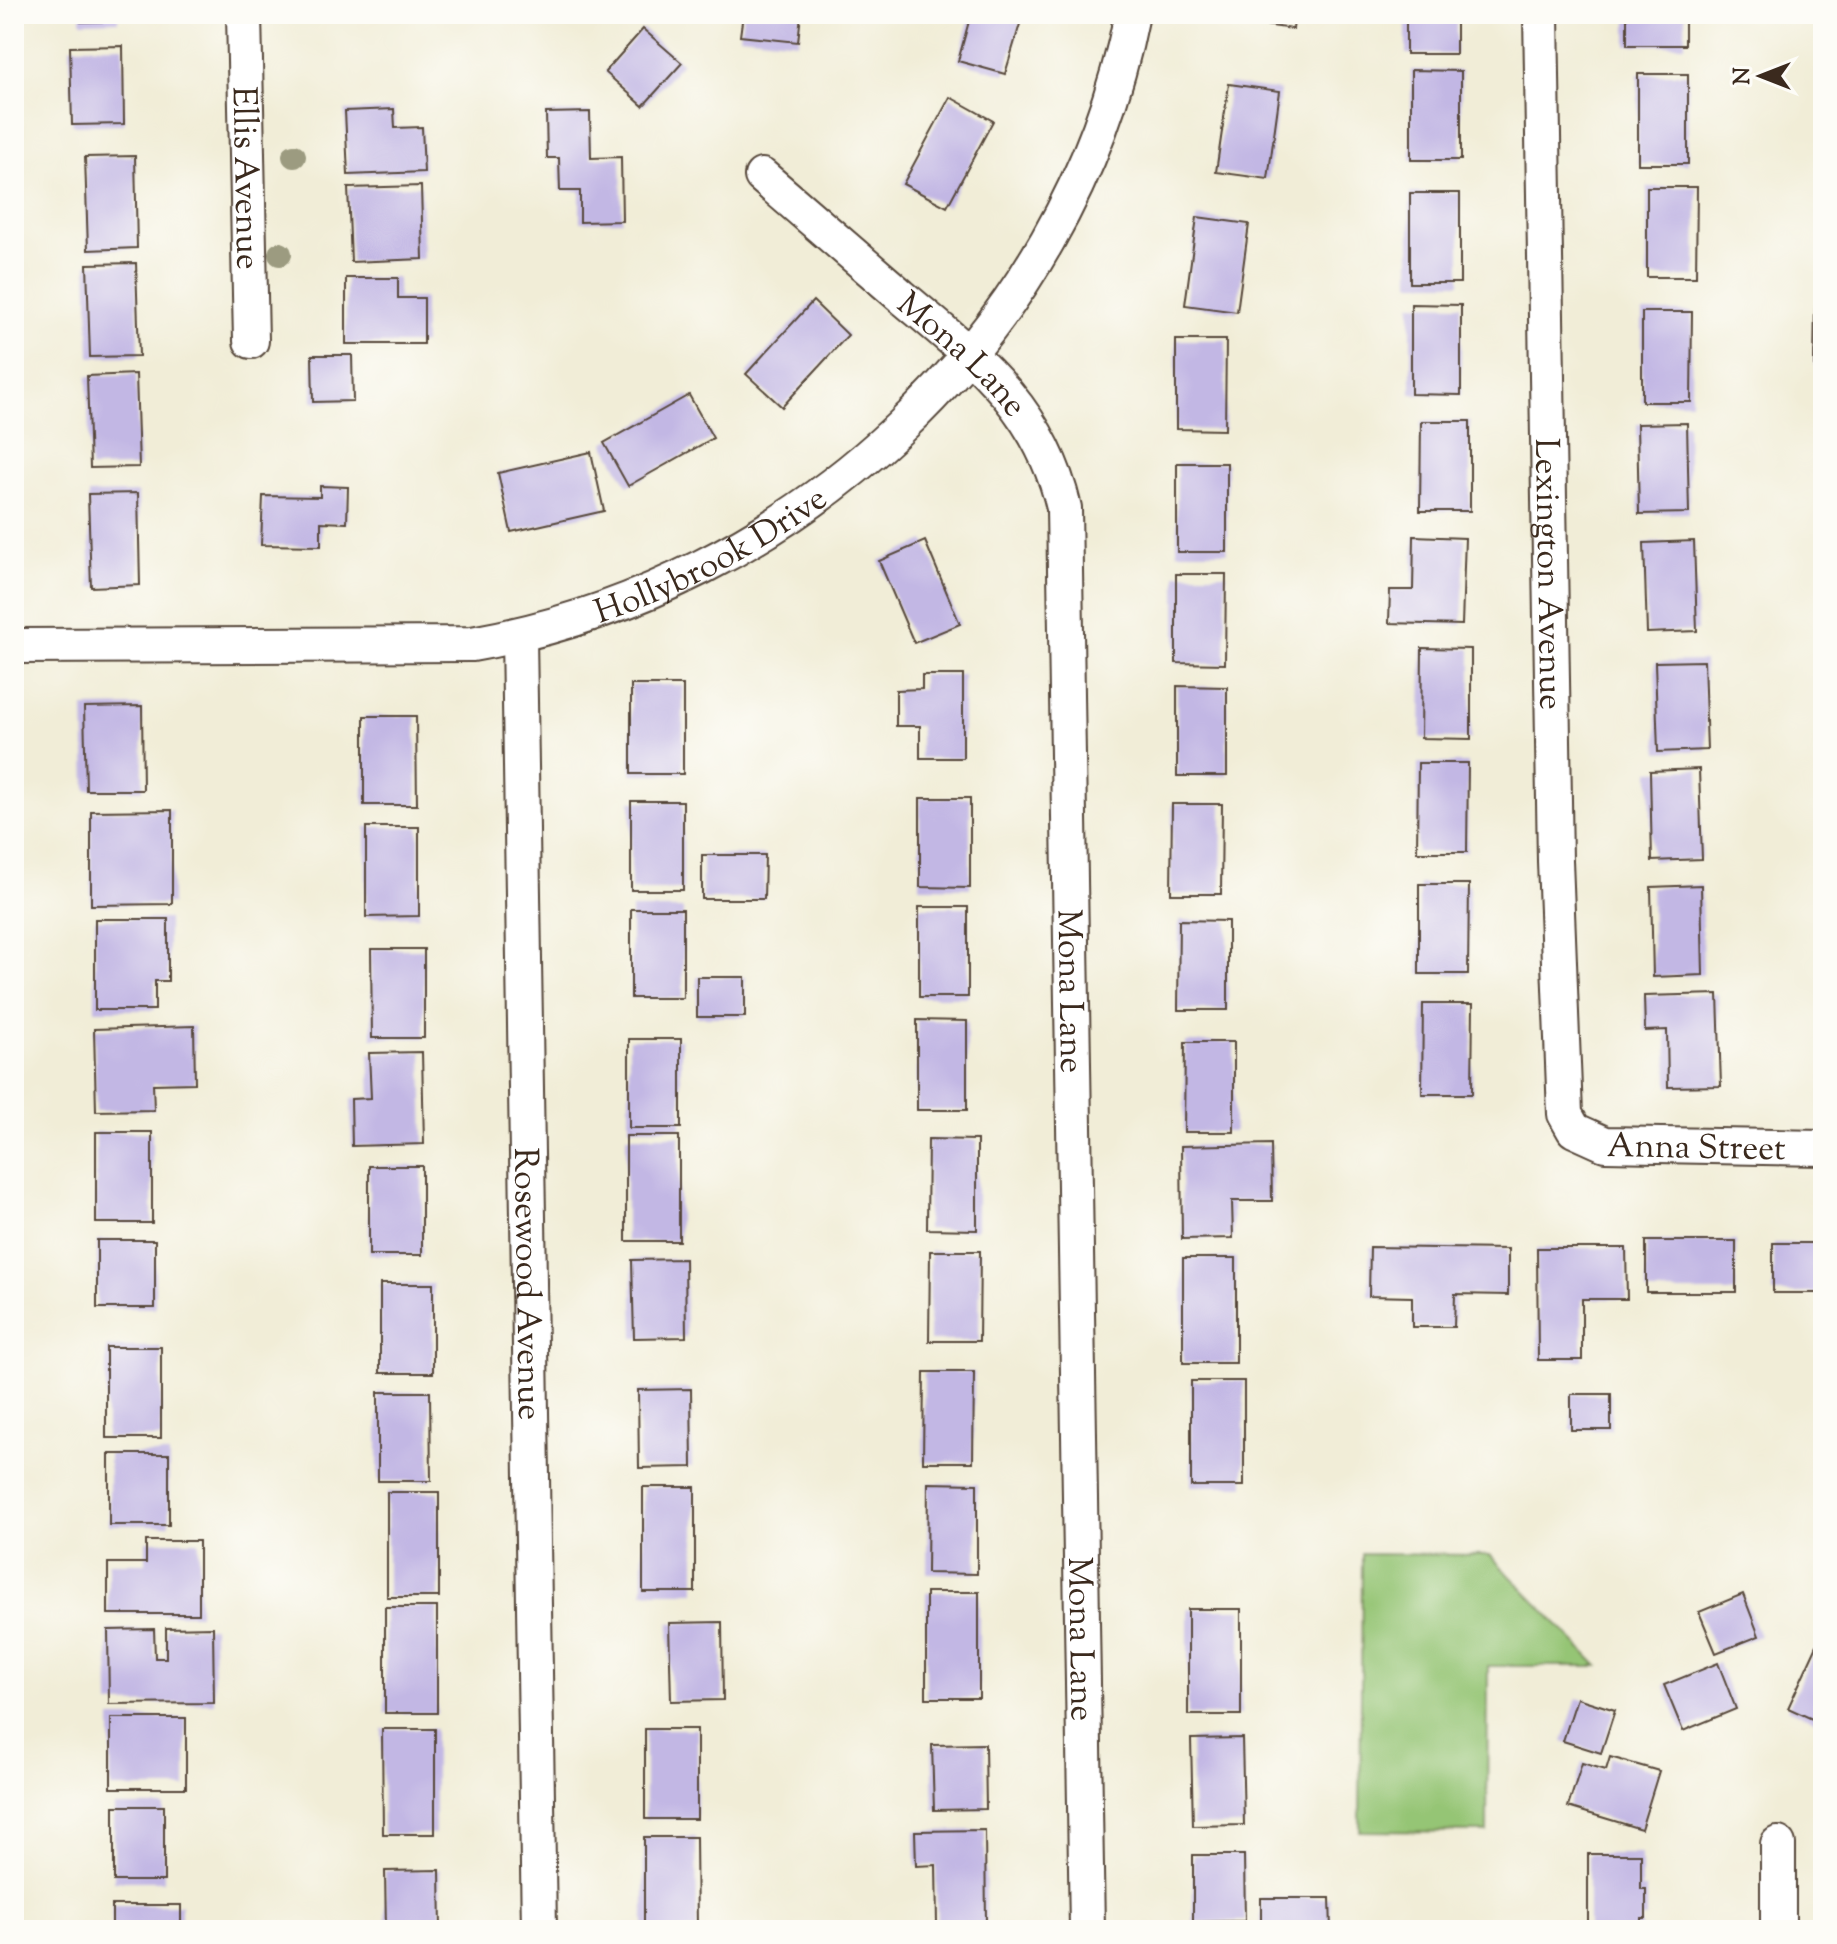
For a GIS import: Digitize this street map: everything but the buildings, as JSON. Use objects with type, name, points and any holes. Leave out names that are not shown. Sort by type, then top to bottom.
[{"type":"street","name":"Ellis Avenue","points":[[244,14],[251,341]]},
{"type":"street","name":"Hollybrook Drive","points":[[14,646],[472,644],[519,636],[629,601],[745,544],[803,507],[889,440],[970,355],[1013,298],[1068,204],[1110,104],[1132,14]]},
{"type":"street","name":"Lexington Avenue","points":[[1541,14],[1562,1103],[1574,1130]]},
{"type":"street","name":"Mona Lane","points":[[762,176],[996,380],[1036,432],[1058,482],[1064,508],[1087,1930]]},
{"type":"street","name":"Rosewood Avenue","points":[[519,636],[539,1930]]},
{"type":"street","name":"Anna Street","points":[[1574,1130],[1605,1144],[1623,1146],[1823,1148]]},
{"type":"street","points":[[1778,1844],[1778,1930]]},
{"type":"green space","points":[[1362,1554],[1490,1555],[1598,1666],[1488,1666],[1487,1832],[1360,1831]]}]
